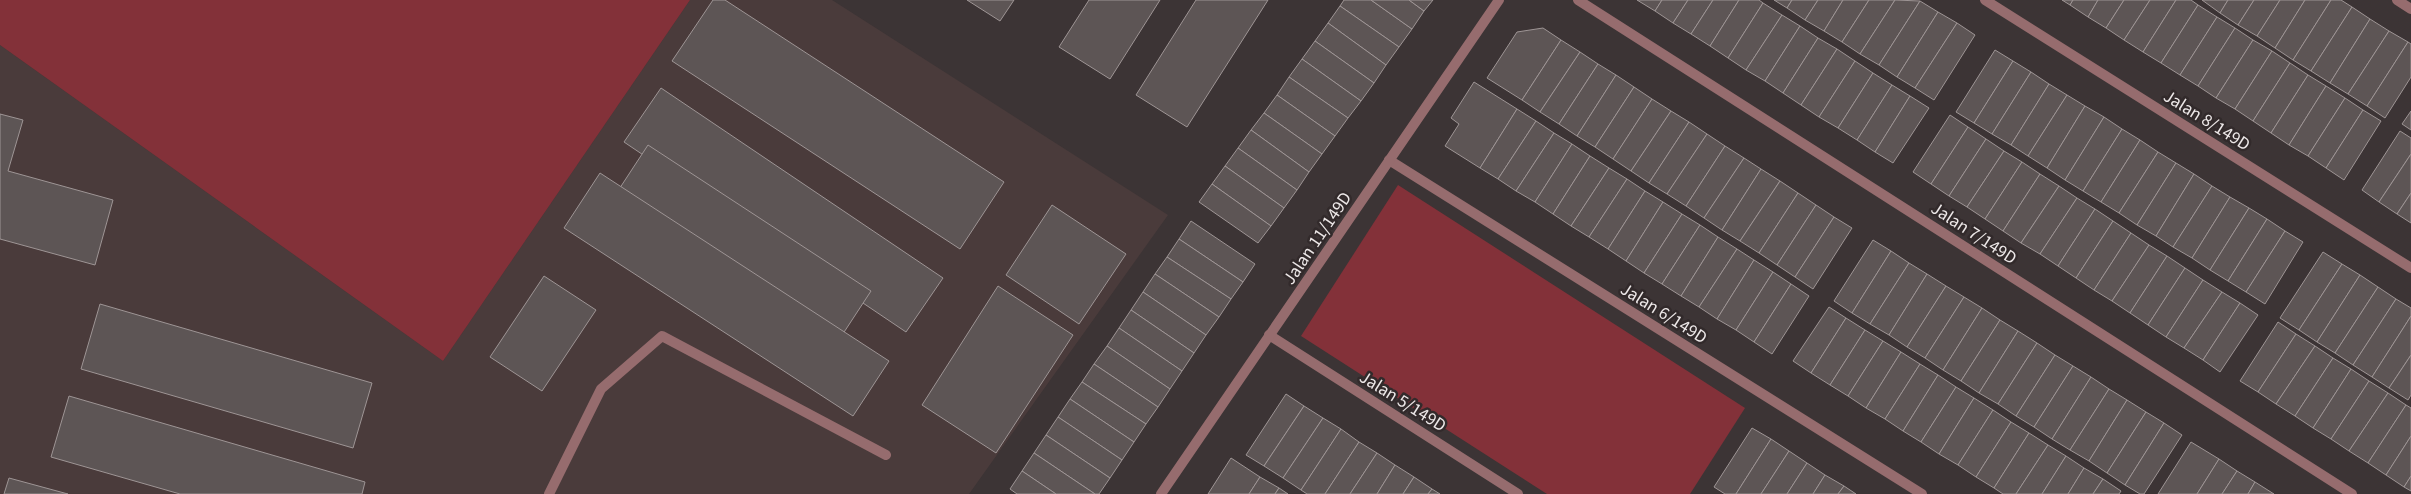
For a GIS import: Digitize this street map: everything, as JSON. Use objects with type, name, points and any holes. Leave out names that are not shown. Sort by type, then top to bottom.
[{"type":"street","name":"Jalan 11/149D","points":[[1161,494],[1499,0]]},
{"type":"street","name":"Jalan 7/149D","points":[[1578,0],[2352,494]]},
{"type":"street","name":"Jalan 8/149D","points":[[1985,0],[2411,268]]},
{"type":"street","points":[[2396,0],[2411,9]]},
{"type":"street","name":"Jalan 6/149D","points":[[1389,160],[1922,494]]},
{"type":"street","points":[[549,494],[601,389],[662,336],[886,455]]},
{"type":"street","name":"Jalan 5/149D","points":[[1269,336],[1518,494]]},
{"type":"shaded area","points":[[0,0],[690,0],[443,361],[0,45]]},
{"type":"shaded area","points":[[690,0],[832,0],[1168,215],[969,494],[0,494],[0,45],[443,361]]},
{"type":"shaded area","points":[[1398,185],[1745,408],[1690,494],[1547,494],[1301,336]]},
{"type":"building","points":[[713,0],[725,0],[1004,182],[960,249],[672,61]]},
{"type":"building","points":[[967,0],[1014,0],[1000,21]]},
{"type":"building","points":[[1089,0],[1160,0],[1110,79],[1059,47]]},
{"type":"building","points":[[1196,0],[1268,0],[1187,127],[1136,95]]},
{"type":"building","points":[[1344,0],[1371,0],[1412,29],[1399,47],[1340,6]]},
{"type":"building","points":[[1371,0],[1409,0],[1424,11],[1412,29]]},
{"type":"building","points":[[1409,0],[1433,0],[1424,11]]},
{"type":"building","points":[[1637,0],[1662,0],[1655,11]]},
{"type":"building","points":[[1662,0],[1688,0],[1673,23],[1655,11]]},
{"type":"building","points":[[1688,0],[1713,0],[1691,34],[1673,23]]},
{"type":"building","points":[[1713,0],[1739,0],[1710,46],[1691,34]]},
{"type":"building","points":[[1739,0],[1759,0],[1763,3],[1728,58],[1710,46]]},
{"type":"building","points":[[1774,0],[1792,0],[1787,8]]},
{"type":"building","points":[[1792,0],[1818,0],[1805,20],[1787,8]]},
{"type":"building","points":[[1818,0],[1843,0],[1824,31],[1805,20]]},
{"type":"building","points":[[1843,0],[1869,0],[1842,42],[1824,31]]},
{"type":"building","points":[[1869,0],[1895,0],[1860,54],[1842,42]]},
{"type":"building","points":[[1895,0],[1920,1],[1879,65],[1860,54]]},
{"type":"building","points":[[2062,0],[2073,0],[2070,5]]},
{"type":"building","points":[[2073,0],[2098,0],[2088,17],[2070,5]]},
{"type":"building","points":[[2098,0],[2124,0],[2106,28],[2088,17]]},
{"type":"building","points":[[2124,0],[2150,0],[2124,40],[2106,28]]},
{"type":"building","points":[[2150,0],[2176,0],[2143,52],[2124,40]]},
{"type":"building","points":[[2176,0],[2191,0],[2198,5],[2161,63],[2143,52]]},
{"type":"building","points":[[2202,0],[2228,0],[2220,13]]},
{"type":"building","points":[[2228,0],[2254,0],[2238,25],[2220,13]]},
{"type":"building","points":[[2254,0],[2280,0],[2257,36],[2238,25]]},
{"type":"building","points":[[2280,0],[2305,0],[2275,48],[2257,36]]},
{"type":"building","points":[[2305,0],[2331,0],[2293,60],[2275,48]]},
{"type":"building","points":[[2331,0],[2341,0],[2352,7],[2311,71],[2293,60]]},
{"type":"building","points":[[1920,1],[1938,12],[1897,77],[1879,65]]},
{"type":"building","points":[[1763,3],[1782,15],[1746,70],[1728,58]]},
{"type":"building","points":[[2198,5],[2217,17],[2180,75],[2161,63]]},
{"type":"building","points":[[1340,6],[1399,47],[1386,65],[1328,23]]},
{"type":"building","points":[[2352,7],[2370,19],[2330,83],[2311,71]]},
{"type":"building","points":[[1938,12],[1957,23],[1915,88],[1897,77]]},
{"type":"building","points":[[1782,15],[1800,26],[1765,81],[1746,70]]},
{"type":"building","points":[[2217,17],[2235,28],[2198,86],[2180,75]]},
{"type":"building","points":[[2370,19],[2389,31],[2348,94],[2330,83]]},
{"type":"building","points":[[1328,23],[1386,65],[1374,83],[1315,41]]},
{"type":"building","points":[[1957,23],[1975,35],[1934,100],[1915,88]]},
{"type":"building","points":[[1800,26],[1818,38],[1783,93],[1765,81]]},
{"type":"building","points":[[1543,28],[1561,40],[1522,100],[1487,78],[1517,32]]},
{"type":"building","points":[[2235,28],[2253,40],[2216,98],[2198,86]]},
{"type":"building","points":[[2389,31],[2408,42],[2367,106],[2348,94]]},
{"type":"building","points":[[1818,38],[1837,49],[1801,105],[1783,93]]},
{"type":"building","points":[[1561,40],[1580,52],[1540,112],[1522,100]]},
{"type":"building","points":[[2253,40],[2272,51],[2235,109],[2216,98]]},
{"type":"building","points":[[1315,41],[1374,83],[1361,101],[1302,59]]},
{"type":"building","points":[[2408,42],[2411,44],[2411,77],[2385,118],[2367,106]]},
{"type":"building","points":[[1837,49],[1855,61],[1819,117],[1801,105]]},
{"type":"building","points":[[1995,50],[2013,61],[1974,123],[1956,112]]},
{"type":"building","points":[[2272,51],[2290,63],[2253,121],[2235,109]]},
{"type":"building","points":[[1580,52],[1598,64],[1559,124],[1540,112]]},
{"type":"building","points":[[1302,59],[1361,101],[1348,118],[1289,77]]},
{"type":"building","points":[[1855,61],[1873,73],[1838,128],[1819,117]]},
{"type":"building","points":[[2013,61],[2031,72],[1992,134],[1974,123]]},
{"type":"building","points":[[2290,63],[2308,75],[2271,133],[2253,121]]},
{"type":"building","points":[[1598,64],[1616,75],[1577,136],[1559,124]]},
{"type":"building","points":[[2031,72],[2049,84],[2011,145],[1992,134]]},
{"type":"building","points":[[1873,73],[1892,85],[1857,140],[1838,128]]},
{"type":"building","points":[[1616,75],[1634,87],[1595,147],[1577,136]]},
{"type":"building","points":[[2308,75],[2326,86],[2289,145],[2271,133]]},
{"type":"building","points":[[1289,77],[1348,118],[1335,136],[1277,95]]},
{"type":"building","points":[[1474,82],[1517,109],[1480,168],[1445,146],[1459,124],[1451,118]]},
{"type":"building","points":[[2049,84],[2067,95],[2028,156],[2011,145]]},
{"type":"building","points":[[1892,85],[1910,96],[1875,152],[1857,140]]},
{"type":"building","points":[[2326,86],[2345,98],[2308,156],[2289,145]]},
{"type":"building","points":[[1634,87],[1652,99],[1613,159],[1595,147]]},
{"type":"building","points":[[661,88],[943,278],[906,332],[624,142]]},
{"type":"building","points":[[1277,95],[1335,136],[1322,154],[1264,113]]},
{"type":"building","points":[[2067,95],[2085,106],[2047,168],[2028,156]]},
{"type":"building","points":[[1910,96],[1929,108],[1893,163],[1875,152]]},
{"type":"building","points":[[2345,98],[2363,110],[2326,168],[2308,156]]},
{"type":"building","points":[[1652,99],[1671,111],[1631,171],[1613,159]]},
{"type":"building","points":[[2085,106],[2104,117],[2065,180],[2047,168]]},
{"type":"building","points":[[1517,109],[1536,121],[1498,179],[1480,168]]},
{"type":"building","points":[[2363,110],[2381,121],[2344,180],[2326,168]]},
{"type":"building","points":[[1671,111],[1689,122],[1649,183],[1631,171]]},
{"type":"building","points":[[2411,111],[2411,130],[2402,124]]},
{"type":"building","points":[[1264,113],[1322,154],[1309,172],[1251,130]]},
{"type":"building","points":[[0,114],[23,120],[8,171],[113,200],[95,265],[0,239]]},
{"type":"building","points":[[1950,115],[1968,127],[1931,184],[1913,172]]},
{"type":"building","points":[[2104,117],[2122,129],[2083,191],[2065,180]]},
{"type":"building","points":[[1536,121],[1554,133],[1516,191],[1498,179]]},
{"type":"building","points":[[1689,122],[1707,134],[1667,194],[1649,183]]},
{"type":"building","points":[[1968,127],[1986,139],[1949,196],[1931,184]]},
{"type":"building","points":[[2122,129],[2140,140],[2101,202],[2083,191]]},
{"type":"building","points":[[1251,130],[1309,172],[1297,190],[1238,148]]},
{"type":"building","points":[[2400,131],[2411,138],[2411,154],[2379,202],[2362,190]]},
{"type":"building","points":[[1554,133],[1572,144],[1535,202],[1516,191]]},
{"type":"building","points":[[1707,134],[1725,146],[1686,206],[1667,194]]},
{"type":"building","points":[[1986,139],[2004,151],[1967,207],[1949,196]]},
{"type":"building","points":[[2140,140],[2158,152],[2119,213],[2101,202]]},
{"type":"building","points":[[1572,144],[1590,156],[1553,214],[1535,202]]},
{"type":"building","points":[[648,145],[871,291],[833,349],[610,203]]},
{"type":"building","points":[[1725,146],[1744,158],[1704,218],[1686,206]]},
{"type":"building","points":[[1238,148],[1297,190],[1284,208],[1225,166]]},
{"type":"building","points":[[2004,151],[2022,162],[1985,219],[1967,207]]},
{"type":"building","points":[[2158,152],[2176,163],[2137,225],[2119,213]]},
{"type":"building","points":[[2411,154],[2411,193],[2397,214],[2379,202]]},
{"type":"building","points":[[1590,156],[1609,168],[1571,226],[1553,214]]},
{"type":"building","points":[[1744,158],[1761,169],[1722,230],[1704,218]]},
{"type":"building","points":[[2022,162],[2040,174],[2003,231],[1985,219]]},
{"type":"building","points":[[2176,163],[2194,174],[2156,236],[2137,225]]},
{"type":"building","points":[[1225,166],[1284,208],[1271,226],[1212,184]]},
{"type":"building","points":[[1609,168],[1627,179],[1589,237],[1571,226]]},
{"type":"building","points":[[1761,169],[1780,181],[1740,241],[1722,230]]},
{"type":"building","points":[[600,173],[889,361],[853,416],[564,228]]},
{"type":"building","points":[[2040,174],[2059,186],[2021,243],[2003,231]]},
{"type":"building","points":[[2194,174],[2212,186],[2173,247],[2156,236]]},
{"type":"building","points":[[1627,179],[1645,191],[1608,249],[1589,237]]},
{"type":"building","points":[[1780,181],[1798,193],[1759,253],[1740,241]]},
{"type":"building","points":[[1212,184],[1271,226],[1258,243],[1199,202]]},
{"type":"building","points":[[2059,186],[2077,198],[2040,254],[2021,243]]},
{"type":"building","points":[[2212,186],[2230,197],[2192,258],[2173,247]]},
{"type":"building","points":[[1645,191],[1663,202],[1626,261],[1608,249]]},
{"type":"building","points":[[1798,193],[1816,205],[1777,265],[1759,253]]},
{"type":"building","points":[[2411,193],[2411,223],[2397,214]]},
{"type":"building","points":[[2230,197],[2249,208],[2210,270],[2192,258]]},
{"type":"building","points":[[2077,198],[2095,209],[2058,266],[2040,254]]},
{"type":"building","points":[[1663,202],[1682,214],[1644,273],[1626,261]]},
{"type":"building","points":[[1052,205],[1126,254],[1079,324],[1006,275]]},
{"type":"building","points":[[1816,205],[1834,217],[1795,277],[1777,265]]},
{"type":"building","points":[[2249,208],[2267,219],[2228,281],[2210,270]]},
{"type":"building","points":[[2095,209],[2113,221],[2076,278],[2058,266]]},
{"type":"building","points":[[1682,214],[1700,225],[1662,284],[1644,273]]},
{"type":"building","points":[[1834,217],[1852,228],[1813,289],[1795,277]]},
{"type":"building","points":[[2267,219],[2285,231],[2246,292],[2228,281]]},
{"type":"building","points":[[1191,221],[1255,264],[1243,282],[1179,239]]},
{"type":"building","points":[[2113,221],[2131,233],[2094,290],[2076,278]]},
{"type":"building","points":[[1700,225],[1718,237],[1681,296],[1662,284]]},
{"type":"building","points":[[2285,231],[2303,242],[2265,304],[2246,292]]},
{"type":"building","points":[[2131,233],[2149,245],[2112,301],[2094,290]]},
{"type":"building","points":[[1718,237],[1737,249],[1699,307],[1681,296]]},
{"type":"building","points":[[1179,239],[1243,282],[1231,299],[1167,257]]},
{"type":"building","points":[[1873,240],[1891,251],[1852,313],[1834,301]]},
{"type":"building","points":[[2149,245],[2167,256],[2130,313],[2112,301]]},
{"type":"building","points":[[1737,249],[1754,260],[1717,319],[1699,307]]},
{"type":"building","points":[[1891,251],[1909,263],[1870,324],[1852,313]]},
{"type":"building","points":[[2323,252],[2342,264],[2299,330],[2280,318]]},
{"type":"building","points":[[2167,256],[2185,268],[2148,325],[2130,313]]},
{"type":"building","points":[[1167,257],[1231,299],[1219,317],[1155,274]]},
{"type":"building","points":[[1754,260],[1773,272],[1736,330],[1717,319]]},
{"type":"building","points":[[1909,263],[1927,274],[1889,335],[1870,324]]},
{"type":"building","points":[[2342,264],[2360,275],[2317,342],[2299,330]]},
{"type":"building","points":[[2185,268],[2203,280],[2166,337],[2148,325]]},
{"type":"building","points":[[1773,272],[1791,284],[1754,342],[1736,330]]},
{"type":"building","points":[[1155,274],[1219,317],[1206,335],[1143,292]]},
{"type":"building","points":[[1927,274],[1946,286],[1907,347],[1889,335]]},
{"type":"building","points":[[2360,275],[2378,287],[2335,353],[2317,342]]},
{"type":"building","points":[[544,276],[596,310],[542,391],[490,357]]},
{"type":"building","points":[[2203,280],[2222,292],[2184,348],[2166,337]]},
{"type":"building","points":[[1791,284],[1809,296],[1772,354],[1754,342]]},
{"type":"building","points":[[998,286],[1073,335],[996,453],[922,405]]},
{"type":"building","points":[[1946,286],[1964,297],[1925,358],[1907,347]]},
{"type":"building","points":[[2378,287],[2396,299],[2353,365],[2335,353]]},
{"type":"building","points":[[1143,292],[1206,335],[1194,353],[1131,310]]},
{"type":"building","points":[[2222,292],[2240,303],[2203,360],[2184,348]]},
{"type":"building","points":[[1964,297],[1982,308],[1943,370],[1925,358]]},
{"type":"building","points":[[2396,299],[2411,308],[2411,316],[2372,377],[2353,365]]},
{"type":"building","points":[[2240,303],[2258,315],[2220,372],[2203,360]]},
{"type":"building","points":[[100,304],[372,383],[353,448],[81,369]]},
{"type":"building","points":[[1829,307],[1846,318],[1811,373],[1793,361]]},
{"type":"building","points":[[1982,308],[2000,320],[1961,381],[1943,370]]},
{"type":"building","points":[[1131,310],[1194,353],[1182,371],[1119,328]]},
{"type":"building","points":[[2411,316],[2411,355],[2389,388],[2372,377]]},
{"type":"building","points":[[1846,318],[1865,330],[1830,385],[1811,373]]},
{"type":"building","points":[[2000,320],[2018,331],[1979,393],[1961,381]]},
{"type":"building","points":[[2278,322],[2296,334],[2258,392],[2240,381]]},
{"type":"building","points":[[1119,328],[1182,371],[1170,389],[1107,346]]},
{"type":"building","points":[[1865,330],[1883,341],[1848,396],[1830,385]]},
{"type":"building","points":[[2018,331],[2037,343],[1998,404],[1979,393]]},
{"type":"building","points":[[2296,334],[2315,346],[2276,404],[2258,392]]},
{"type":"building","points":[[1883,341],[1901,352],[1866,408],[1848,396]]},
{"type":"building","points":[[2037,343],[2055,355],[2016,416],[1998,404]]},
{"type":"building","points":[[1107,346],[1170,389],[1158,407],[1094,364]]},
{"type":"building","points":[[2315,346],[2333,358],[2295,416],[2276,404]]},
{"type":"building","points":[[1901,352],[1920,364],[1885,419],[1866,408]]},
{"type":"building","points":[[2055,355],[2073,366],[2034,427],[2016,416]]},
{"type":"building","points":[[2411,355],[2411,395],[2408,400],[2389,388]]},
{"type":"building","points":[[2333,358],[2351,369],[2313,428],[2295,416]]},
{"type":"building","points":[[1094,364],[1158,407],[1146,424],[1082,382]]},
{"type":"building","points":[[1920,364],[1938,375],[1903,431],[1885,419]]},
{"type":"building","points":[[2073,366],[2091,377],[2052,439],[2034,427]]},
{"type":"building","points":[[2351,369],[2369,381],[2331,439],[2313,428]]},
{"type":"building","points":[[1938,375],[1956,387],[1921,442],[1903,431]]},
{"type":"building","points":[[2091,377],[2109,389],[2070,450],[2052,439]]},
{"type":"building","points":[[2369,381],[2388,393],[2349,451],[2331,439]]},
{"type":"building","points":[[1082,382],[1146,424],[1134,442],[1070,399]]},
{"type":"building","points":[[1956,387],[1974,398],[1939,454],[1921,442]]},
{"type":"building","points":[[2109,389],[2127,400],[2089,461],[2070,450]]},
{"type":"building","points":[[2388,393],[2406,405],[2368,463],[2349,451]]},
{"type":"building","points":[[1286,394],[1304,406],[1264,466],[1246,455]]},
{"type":"building","points":[[69,396],[365,482],[362,494],[180,494],[51,457]]},
{"type":"building","points":[[1974,398],[1993,410],[1958,465],[1939,454]]},
{"type":"building","points":[[1070,399],[1134,442],[1122,460],[1058,417]]},
{"type":"building","points":[[2127,400],[2146,412],[2107,473],[2089,461]]},
{"type":"building","points":[[2406,405],[2411,408],[2411,436],[2386,475],[2368,463]]},
{"type":"building","points":[[1304,406],[1323,418],[1283,478],[1264,466]]},
{"type":"building","points":[[1993,410],[2011,422],[1976,477],[1958,465]]},
{"type":"building","points":[[2146,412],[2164,423],[2125,485],[2107,473]]},
{"type":"building","points":[[1058,417],[1122,460],[1110,478],[1046,435]]},
{"type":"building","points":[[1323,418],[1341,429],[1301,490],[1283,478]]},
{"type":"building","points":[[2011,422],[2029,433],[1994,488],[1976,477]]},
{"type":"building","points":[[2164,423],[2182,435],[2144,494],[2140,494],[2125,485]]},
{"type":"building","points":[[1752,428],[1771,439],[1736,494],[1725,494],[1714,487]]},
{"type":"building","points":[[1341,429],[1359,442],[1325,494],[1307,494],[1301,490]]},
{"type":"building","points":[[2029,433],[2048,445],[2016,494],[2003,494],[1994,488]]},
{"type":"building","points":[[1046,435],[1110,478],[1099,494],[1095,494],[1034,453]]},
{"type":"building","points":[[2411,436],[2411,476],[2404,487],[2386,475]]},
{"type":"building","points":[[1771,439],[1789,451],[1761,494],[1736,494]]},
{"type":"building","points":[[1359,442],[1377,453],[1350,494],[1325,494]]},
{"type":"building","points":[[2191,442],[2219,459],[2197,494],[2158,494]]},
{"type":"building","points":[[2048,445],[2066,456],[2042,494],[2016,494]]},
{"type":"building","points":[[1789,451],[1807,463],[1787,494],[1761,494]]},
{"type":"building","points":[[1034,453],[1095,494],[1056,494],[1022,471]]},
{"type":"building","points":[[1377,453],[1395,465],[1377,494],[1350,494]]},
{"type":"building","points":[[2066,456],[2084,468],[2068,494],[2042,494]]},
{"type":"building","points":[[1231,458],[1260,477],[1249,494],[1208,494]]},
{"type":"building","points":[[2219,459],[2237,471],[2222,494],[2197,494]]},
{"type":"building","points":[[1807,463],[1825,475],[1813,494],[1787,494]]},
{"type":"building","points":[[1395,465],[1414,477],[1403,494],[1377,494]]},
{"type":"building","points":[[2084,468],[2103,479],[2093,494],[2068,494]]},
{"type":"building","points":[[1022,471],[1056,494],[1017,494],[1010,489]]},
{"type":"building","points":[[2237,471],[2255,482],[2248,494],[2222,494]]},
{"type":"building","points":[[1825,475],[1844,486],[1838,494],[1813,494]]},
{"type":"building","points":[[2411,476],[2411,491],[2404,487]]},
{"type":"building","points":[[1260,477],[1279,488],[1275,494],[1249,494]]},
{"type":"building","points":[[1414,477],[1432,489],[1428,494],[1403,494]]},
{"type":"building","points":[[9,478],[68,494],[4,494]]},
{"type":"building","points":[[2103,479],[2121,491],[2119,494],[2093,494]]},
{"type":"building","points":[[2255,482],[2274,494],[2248,494]]},
{"type":"building","points":[[1844,486],[1856,494],[1838,494]]},
{"type":"building","points":[[1279,488],[1288,494],[1275,494]]},
{"type":"building","points":[[1432,489],[1440,494],[1428,494]]}]
